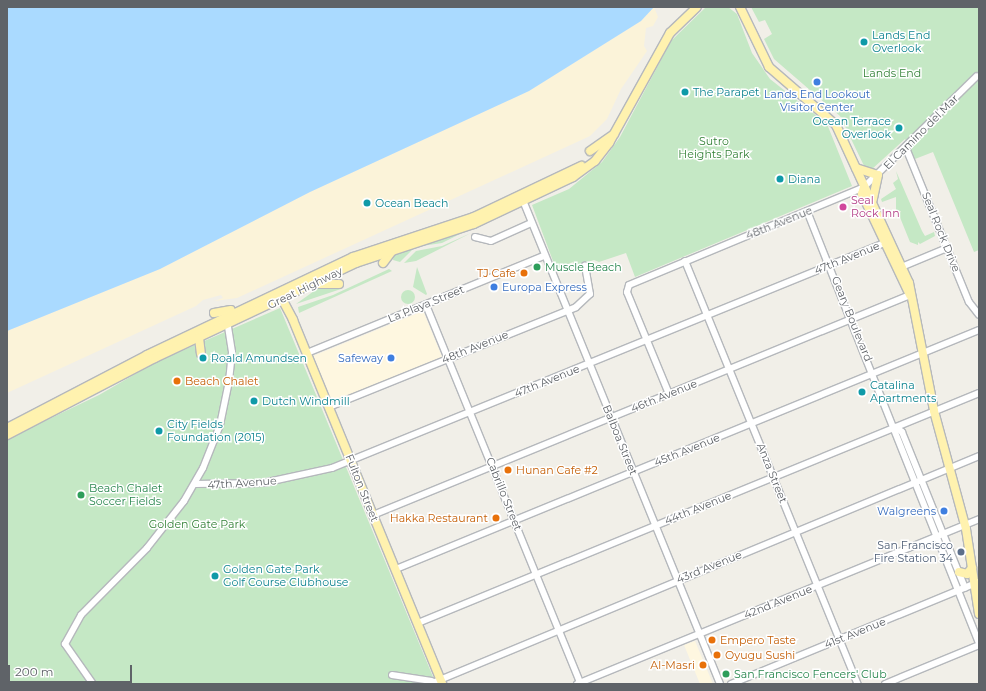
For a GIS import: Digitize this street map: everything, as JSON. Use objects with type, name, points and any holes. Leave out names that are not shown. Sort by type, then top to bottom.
[{"type":"main road","name":"Great Highway","points":[[7,435],[37,421],[123,368],[185,336],[316,284],[395,247],[474,224],[571,172],[603,150],[614,134],[630,99],[658,59],[670,33],[697,7]]},
{"type":"main road","points":[[740,7],[766,63],[833,122],[864,187],[874,204],[887,242]]},
{"type":"main road","points":[[590,151],[614,134]]},
{"type":"main road","points":[[856,168],[861,173],[878,175],[874,204]]},
{"type":"main road","points":[[864,187],[862,194],[887,242],[910,295],[962,526],[972,568],[978,585],[979,614]]},
{"type":"main road","name":"Great Highway","points":[[77,396],[87,395],[117,381],[198,338],[253,304],[280,297],[363,252],[464,220],[522,198]]},
{"type":"main road","points":[[419,233],[427,224]]},
{"type":"main road","points":[[383,263],[395,247]]},
{"type":"main road","points":[[316,284],[339,284]]},
{"type":"main road","name":"Fulton Street","points":[[280,297],[307,353],[418,623],[436,682]]},
{"type":"main road","points":[[214,313],[253,304]]},
{"type":"main road","points":[[185,336],[198,338],[201,354]]},
{"type":"main road","points":[[117,381],[123,368]]},
{"type":"main road","points":[[7,428],[54,403],[77,396]]},
{"type":"main road","points":[[37,421],[54,410],[54,403]]},
{"type":"main road","points":[[959,572],[967,574],[972,568]]},
{"type":"street","name":"El Camino del Mar","points":[[864,187],[906,148],[977,76]]},
{"type":"street","name":"Seal Rock Drive","points":[[906,148],[969,302],[979,315]]},
{"type":"street","name":"48th Avenue","points":[[647,340],[628,286],[864,187]]},
{"type":"street","name":"Balboa Street","points":[[522,198],[544,256],[720,684]]},
{"type":"street","name":"Geary Boulevard","points":[[807,211],[896,427],[915,482],[937,536],[962,589]]},
{"type":"street","points":[[475,237],[491,241],[531,223]]},
{"type":"street","name":"47th Avenue","points":[[195,484],[272,482],[351,461],[887,242]]},
{"type":"street","points":[[899,268],[947,248]]},
{"type":"street","name":"La Playa Street","points":[[307,353],[544,256]]},
{"type":"street","name":"Anza Street","points":[[685,261],[858,684]]},
{"type":"street","name":"48th Avenue","points":[[329,407],[566,310],[589,296],[585,265]]},
{"type":"street","name":"46th Avenue","points":[[373,515],[910,295]]},
{"type":"street","name":"Cabrillo Street","points":[[426,305],[580,683]]},
{"type":"street","points":[[93,684],[65,644],[71,630],[84,610],[152,542],[195,484],[214,442],[227,394],[232,352],[227,320]]},
{"type":"street","name":"45th Avenue","points":[[396,569],[979,330]]},
{"type":"street","points":[[647,340],[669,394]]},
{"type":"street","name":"44th Avenue","points":[[418,623],[979,393]]},
{"type":"street","name":"Geary Boulevard","points":[[896,427],[902,432],[959,572],[962,589],[979,645]]},
{"type":"street","name":"43rd Avenue","points":[[436,682],[558,628],[979,456]]},
{"type":"street","name":"42nd Avenue","points":[[580,683],[979,519]]},
{"type":"street","name":"41st Avenue","points":[[731,684],[962,589],[978,585]]},
{"type":"street","points":[[885,684],[979,645]]},
{"type":"street","points":[[396,684],[394,676],[436,682]]},
{"type":"shaded area","points":[[423,311],[442,357],[332,402],[313,356]]},
{"type":"shaded area","points":[[695,641],[713,684],[700,684],[684,645]]},
{"type":"green space","name":"Sutro Heights Park","points":[[706,7],[728,7],[737,14],[752,53],[770,79],[827,124],[852,186],[635,277],[626,253],[599,262],[594,260],[575,266],[573,262],[556,269],[532,205],[569,189],[602,162],[620,137],[671,41]]},
{"type":"green space","name":"Lands End","points":[[751,7],[979,7],[979,250],[974,252],[933,152],[915,159],[905,139],[871,170],[866,170],[840,116],[774,59],[764,39],[772,34],[765,20],[759,22]]},
{"type":"green space","points":[[896,171],[925,236],[934,232],[935,236],[920,244],[918,242],[918,245],[910,242],[899,215],[901,211],[896,212],[896,197],[882,202],[881,199],[896,189],[893,183],[898,179]]},
{"type":"green space","points":[[470,229],[442,243],[415,247],[400,262],[393,260],[394,253]]},
{"type":"green space","points":[[471,233],[416,261],[404,263],[416,251],[442,246]]},
{"type":"green space","points":[[417,267],[427,294],[426,295],[413,287]]},
{"type":"green space","points":[[389,269],[392,271],[299,313],[298,307],[333,295]]},
{"type":"green space","points":[[321,286],[339,286],[341,289],[296,304]]},
{"type":"green space","points":[[408,290],[413,292],[415,297],[413,302],[408,304],[403,302],[401,297],[403,292]]},
{"type":"green space","name":"Golden Gate Park","points":[[280,308],[436,684],[7,684],[7,439],[99,395],[156,362]]},
{"type":"sand","name":"Ocean Beach","points":[[654,7],[658,17],[653,26],[646,28],[644,46],[647,51],[621,89],[607,119],[590,136],[237,298],[214,301],[223,298],[221,295],[203,300],[196,306],[7,393],[7,331],[160,269],[310,192],[529,91],[641,21]]},
{"type":"water","points":[[7,7],[654,7],[641,21],[529,91],[310,192],[160,269],[7,331]]},
{"type":"place","name":"Lands End Overlook","points":[[864,42]]},
{"type":"place","name":"Lands End Lookout Visitor Center","points":[[817,82]]},
{"type":"place","name":"The Parapet","points":[[685,92]]},
{"type":"place","name":"Ocean Terrace Overlook","points":[[899,128]]},
{"type":"place","name":"Diana","points":[[780,179]]},
{"type":"place","name":"Ocean Beach","points":[[367,203]]},
{"type":"place","name":"Seal Rock Inn","points":[[843,207]]},
{"type":"place","name":"Muscle Beach","points":[[537,267]]},
{"type":"place","name":"TJ Cafe","points":[[524,273]]},
{"type":"place","name":"Europa Express","points":[[494,287]]},
{"type":"place","name":"Roald Amundsen","points":[[203,358]]},
{"type":"place","name":"Safeway","points":[[391,358]]},
{"type":"place","name":"Beach Chalet","points":[[177,381]]},
{"type":"place","name":"Catalina Apartments","points":[[862,392]]},
{"type":"place","name":"Dutch Windmill","points":[[254,401]]},
{"type":"place","name":"City Fields Foundation (2015)","points":[[159,431]]},
{"type":"place","name":"Hunan Cafe #2","points":[[508,470]]},
{"type":"place","name":"Beach Chalet Soccer Fields","points":[[81,495]]},
{"type":"place","name":"Walgreens","points":[[944,511]]},
{"type":"place","name":"Hakka Restaurant","points":[[496,518]]},
{"type":"place","name":"San Francisco Fire Station 34","points":[[961,552]]},
{"type":"place","name":"Golden Gate Park Golf Course Clubhouse","points":[[215,576]]},
{"type":"place","name":"Empero Taste","points":[[712,640]]},
{"type":"place","name":"Oyugu Sushi","points":[[717,655]]},
{"type":"place","name":"Al-Masri","points":[[703,665]]},
{"type":"place","name":"San Francisco Fencers' Club","points":[[726,674]]}]
